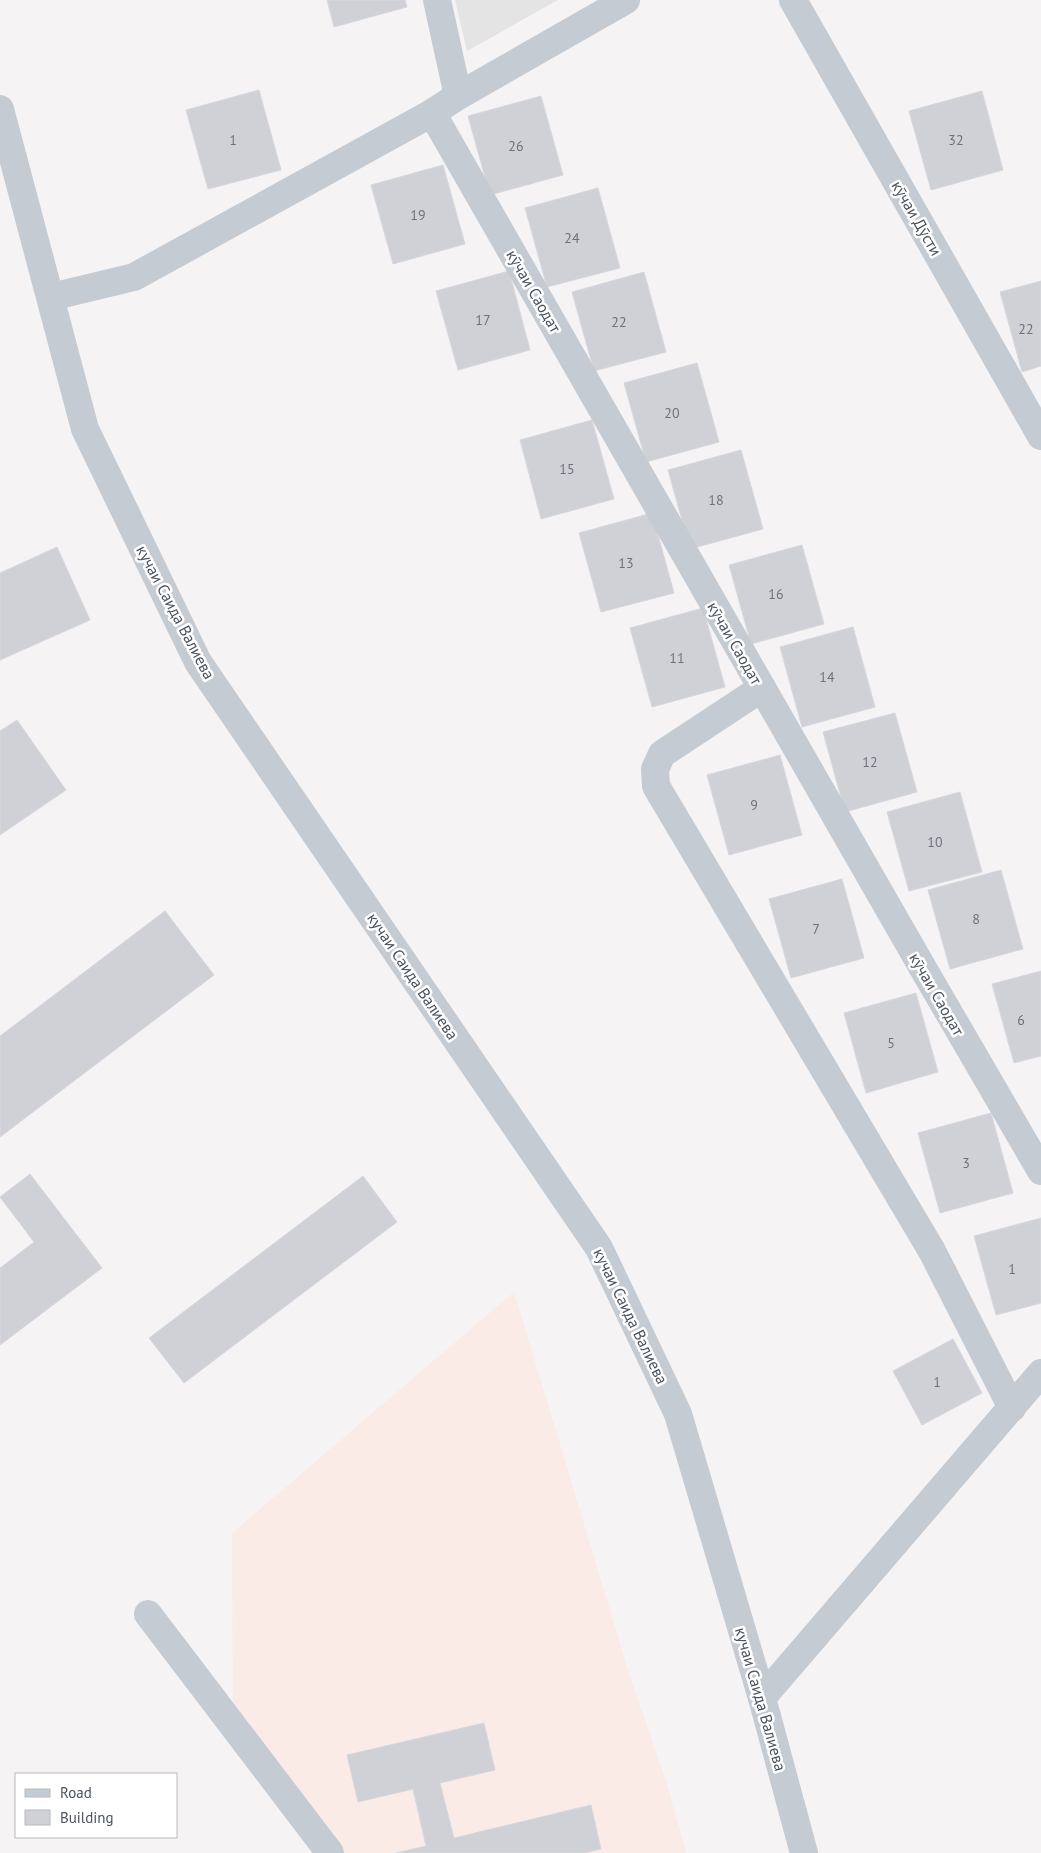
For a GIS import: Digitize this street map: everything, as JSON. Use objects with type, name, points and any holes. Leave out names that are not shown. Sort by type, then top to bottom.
[{"type":"street","points":[[437,0],[458,96]]},
{"type":"street","points":[[51,297],[134,277],[432,113],[458,96],[626,0]]},
{"type":"street","name":"кӯчаи Дӯсти","points":[[793,0],[1041,436]]},
{"type":"street","name":"кучаи Саида Валиева","points":[[0,109],[86,429],[198,662],[599,1248],[678,1414],[762,1698],[804,1853]]},
{"type":"street","name":"кӯчаи Саодат","points":[[432,113],[1041,1171]]},
{"type":"street","points":[[762,688],[662,754],[654,769],[656,786],[932,1251],[1012,1408]]},
{"type":"street","points":[[762,1698],[1041,1373]]},
{"type":"street","points":[[148,1614],[330,1853]]},
{"type":"shaded area","points":[[455,0],[558,0],[467,51]]},
{"type":"shaded area","points":[[514,1292],[629,1673],[667,1784],[686,1853],[323,1853],[233,1728],[232,1533]]},
{"type":"building","points":[[327,0],[405,0],[407,7],[334,27]]},
{"type":"building","points":[[259,90],[281,170],[208,189],[186,110]]},
{"type":"building","points":[[982,91],[1003,170],[931,190],[909,111]]},
{"type":"building","points":[[541,96],[563,175],[490,195],[468,116]]},
{"type":"building","points":[[443,165],[465,244],[393,264],[371,185]]},
{"type":"building","points":[[598,188],[620,268],[547,287],[525,208]]},
{"type":"building","points":[[509,271],[530,350],[458,370],[436,291]]},
{"type":"building","points":[[644,272],[666,352],[594,371],[572,292]]},
{"type":"building","points":[[1041,281],[1041,366],[1022,372],[1000,292]]},
{"type":"building","points":[[697,363],[719,442],[646,462],[624,383]]},
{"type":"building","points":[[592,420],[614,499],[541,519],[520,440]]},
{"type":"building","points":[[741,450],[763,529],[690,549],[668,470]]},
{"type":"building","points":[[652,513],[674,593],[601,612],[579,533]]},
{"type":"building","points":[[802,545],[824,624],[751,644],[729,565]]},
{"type":"building","points":[[57,547],[90,620],[0,660],[0,573]]},
{"type":"building","points":[[703,608],[725,687],[652,707],[630,628]]},
{"type":"building","points":[[853,627],[875,707],[802,727],[780,647]]},
{"type":"building","points":[[895,713],[917,792],[845,812],[823,732]]},
{"type":"building","points":[[17,720],[66,790],[0,835],[0,731]]},
{"type":"building","points":[[780,755],[802,835],[729,855],[707,775]]},
{"type":"building","points":[[960,792],[982,872],[909,891],[887,812]]},
{"type":"building","points":[[1001,870],[1023,949],[950,969],[928,890]]},
{"type":"building","points":[[842,879],[864,958],[791,978],[769,899]]},
{"type":"building","points":[[165,911],[214,975],[0,1137],[0,1036]]},
{"type":"building","points":[[1041,971],[1041,1056],[1014,1063],[992,984]]},
{"type":"building","points":[[916,993],[938,1072],[866,1093],[844,1013]]},
{"type":"building","points":[[991,1113],[1013,1193],[940,1213],[918,1133]]},
{"type":"building","points":[[30,1174],[102,1268],[0,1345],[0,1268],[34,1242],[0,1197]]},
{"type":"building","points":[[363,1176],[397,1222],[184,1383],[149,1338]]},
{"type":"building","points":[[1041,1218],[1041,1303],[996,1315],[974,1236]]},
{"type":"building","points":[[953,1339],[982,1393],[922,1425],[893,1371]]},
{"type":"building","points":[[484,1723],[495,1770],[440,1783],[454,1838],[591,1805],[601,1849],[585,1853],[396,1853],[426,1846],[413,1789],[358,1802],[347,1755]]}]
